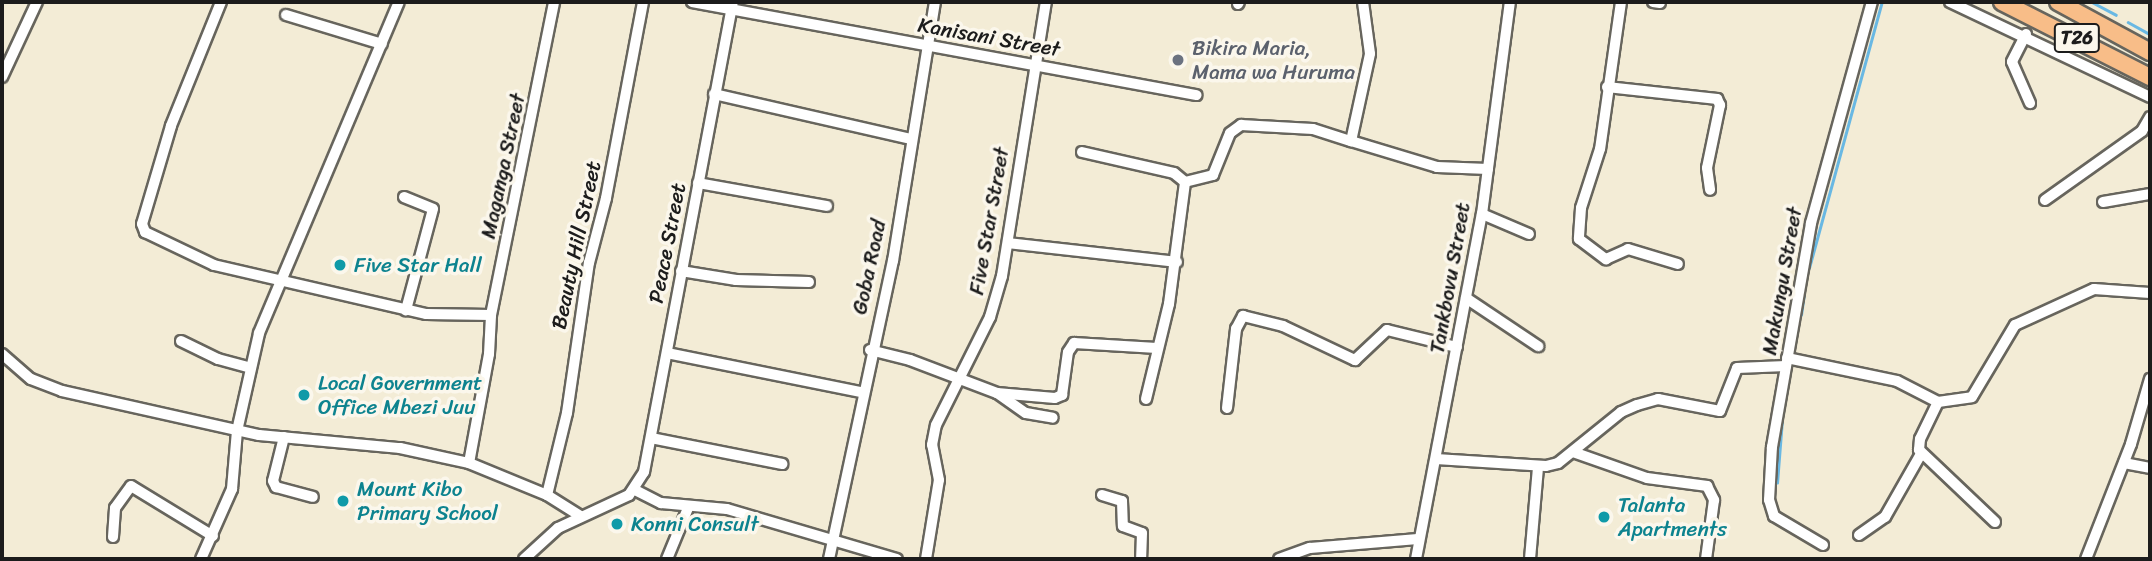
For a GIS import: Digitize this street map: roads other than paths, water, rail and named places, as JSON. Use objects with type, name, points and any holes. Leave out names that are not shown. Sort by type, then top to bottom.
[{"type":"highway","name":"T26","points":[[2002,2],[2150,77]]},
{"type":"highway","name":"T26","points":[[2058,2],[2150,52]]},
{"type":"street","points":[[2,77],[37,2]]},
{"type":"street","points":[[221,2],[172,126],[143,228],[203,261],[406,310],[491,315]]},
{"type":"street","points":[[201,559],[232,489],[237,431],[259,333],[399,2]]},
{"type":"street","name":"Maganga Street","points":[[469,463],[489,354],[491,315],[554,2]]},
{"type":"street","name":"Beauty Hill Street","points":[[547,495],[567,413],[589,263],[606,198],[643,2]]},
{"type":"street","name":"Kanisani Street","points":[[692,2],[732,6],[1034,66],[1091,72],[1196,95]]},
{"type":"street","name":"Goba Road","points":[[829,559],[837,539],[861,392],[893,261],[935,2]]},
{"type":"street","name":"Five Star Street","points":[[926,559],[939,480],[932,445],[958,377],[990,317],[1008,243],[1046,2]]},
{"type":"street","points":[[1351,141],[1370,54],[1363,2]]},
{"type":"street","name":"Tankbovu Street","points":[[1416,559],[1482,214],[1510,2]]},
{"type":"street","points":[[1620,2],[1600,149],[1581,208],[1579,239],[1606,259],[1628,249],[1678,264]]},
{"type":"street","name":"Makungu Street","points":[[1823,545],[1780,523],[1770,507],[1772,446],[1819,188],[1872,2]]},
{"type":"street","points":[[1950,2],[2026,34],[2150,97]]},
{"type":"street","name":"Peace Street","points":[[635,490],[644,472],[651,438],[732,6]]},
{"type":"street","points":[[286,15],[382,44]]},
{"type":"street","points":[[2026,34],[2012,62],[2030,103]]},
{"type":"street","points":[[1607,87],[1717,99],[1720,105],[1707,168],[1710,190]]},
{"type":"street","points":[[714,94],[911,139]]},
{"type":"street","points":[[2046,200],[2142,131],[2150,117]]},
{"type":"street","points":[[1082,152],[1155,168],[1185,182],[1213,175],[1230,133],[1241,125],[1313,129],[1437,167],[1488,169]]},
{"type":"street","points":[[1146,399],[1177,262],[1185,182]]},
{"type":"street","points":[[698,183],[827,206]]},
{"type":"street","points":[[2103,202],[2150,194]]},
{"type":"street","points":[[404,197],[433,209],[406,310]]},
{"type":"street","points":[[1482,214],[1529,234]]},
{"type":"street","points":[[1008,243],[1177,262]]},
{"type":"street","points":[[681,271],[736,281],[809,282]]},
{"type":"street","points":[[1436,459],[1538,468],[1573,452],[1621,412],[1637,405],[1658,399],[1720,411],[1737,368],[1786,362],[1897,382],[1938,402],[1972,397],[2015,325],[2094,289],[2150,293]]},
{"type":"street","points":[[1466,298],[1538,346]]},
{"type":"street","points":[[1227,408],[1236,329],[1243,316],[1283,326],[1355,360],[1387,330],[1457,347]]},
{"type":"street","points":[[181,341],[218,359],[251,368]]},
{"type":"street","points":[[997,393],[1060,397],[1068,352],[1074,344],[1157,348]]},
{"type":"street","points":[[870,351],[958,377],[997,393],[1026,413],[1053,418]]},
{"type":"street","points":[[667,353],[861,392]]},
{"type":"street","points":[[2,354],[40,384],[237,431],[400,448],[469,463],[547,495],[580,516]]},
{"type":"street","points":[[2086,559],[2124,463],[2150,379]]},
{"type":"street","points":[[1859,535],[1885,517],[1921,454],[1920,439],[1938,402]]},
{"type":"street","points":[[284,437],[273,481],[276,487],[313,497]]},
{"type":"street","points":[[651,438],[782,464]]},
{"type":"street","points":[[1573,452],[1647,478],[1707,486],[1714,500],[1706,559]]},
{"type":"street","points":[[1921,454],[1995,522]]},
{"type":"street","points":[[2124,463],[2150,468]]},
{"type":"street","points":[[1530,559],[1538,468]]},
{"type":"street","points":[[113,537],[115,508],[131,486],[213,536]]},
{"type":"street","points":[[524,559],[539,541],[580,516],[608,506],[635,490],[661,503],[688,508],[727,509],[837,539],[897,559]]},
{"type":"street","points":[[1102,495],[1122,501],[1123,526],[1143,533],[1141,559]]},
{"type":"street","points":[[667,559],[688,508]]},
{"type":"street","points":[[1279,559],[1310,548],[1418,539]]},
{"type":"waterway","points":[[1809,268],[1882,2]]},
{"type":"waterway","points":[[2092,2],[2116,15]]},
{"type":"waterway","points":[[2128,22],[2150,34]]},
{"type":"waterway","points":[[1801,315],[1804,294]]},
{"type":"waterway","points":[[1777,483],[1782,420]]},
{"type":"place","name":"Bikira Maria, Mama wa Huruma","points":[[1178,60]]},
{"type":"place","name":"Five Star Hall","points":[[340,265]]},
{"type":"place","name":"Local Government Office Mbezi Juu","points":[[304,395]]},
{"type":"place","name":"Mount Kibo Primary School","points":[[343,501]]},
{"type":"place","name":"Talanta Apartments","points":[[1604,517]]},
{"type":"place","name":"Konni Consult","points":[[617,524]]}]
